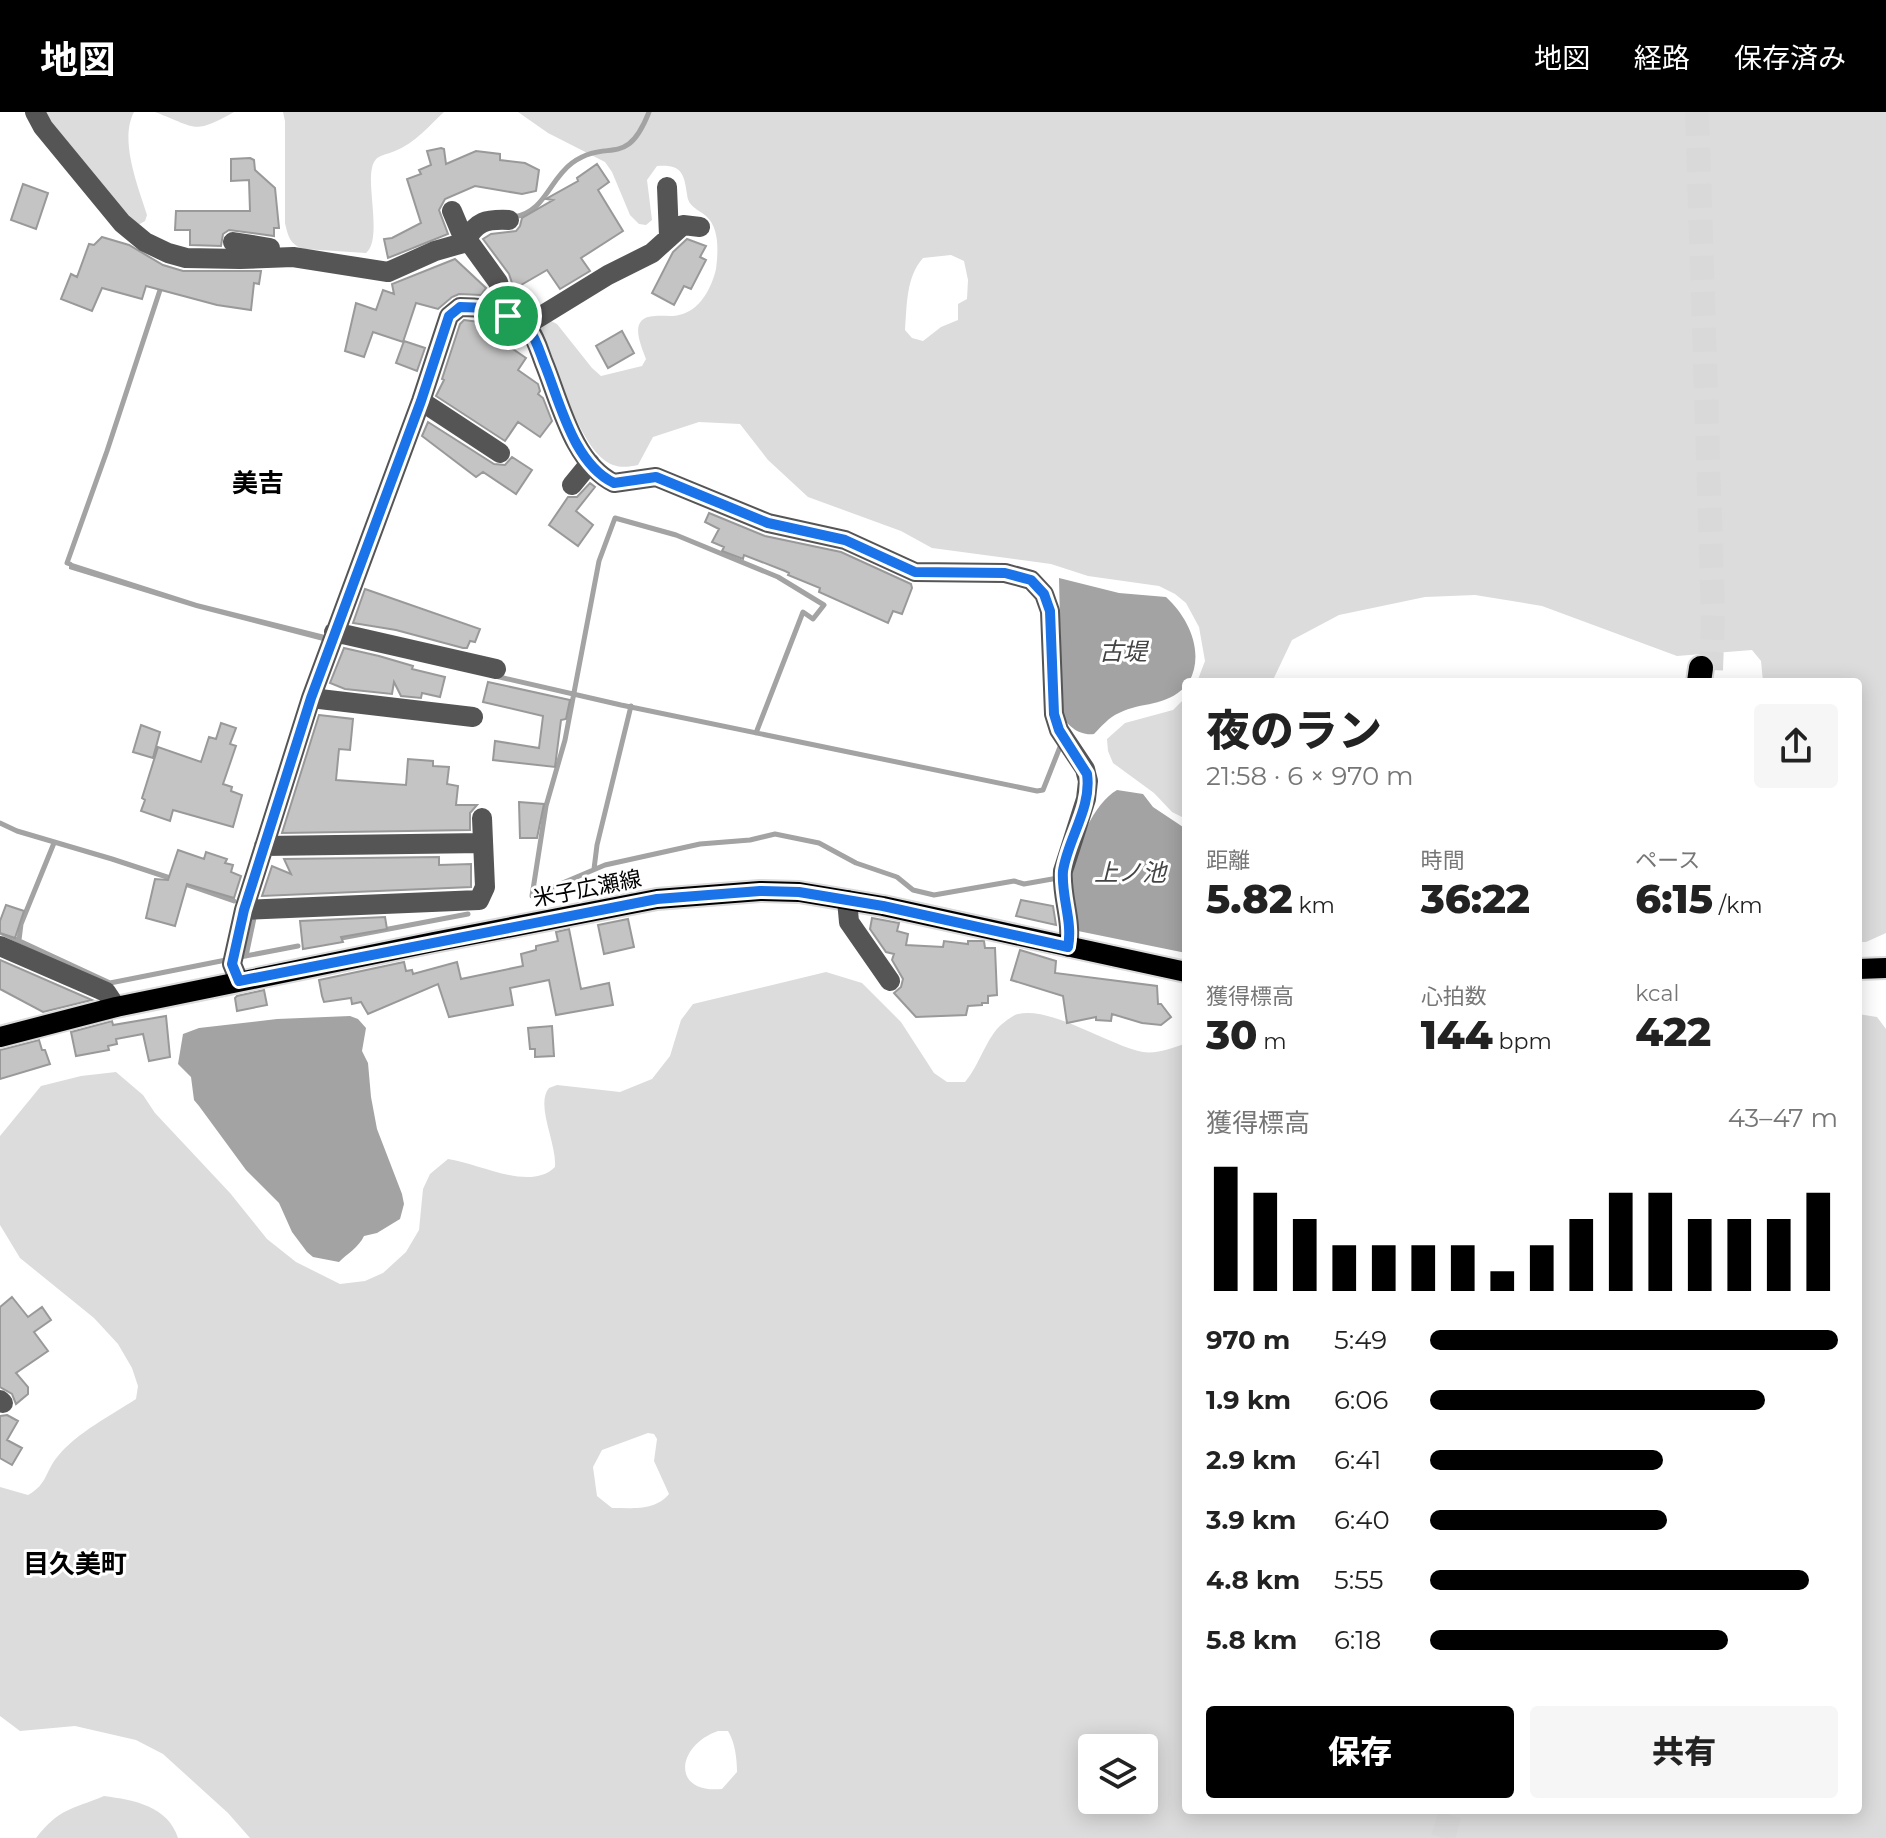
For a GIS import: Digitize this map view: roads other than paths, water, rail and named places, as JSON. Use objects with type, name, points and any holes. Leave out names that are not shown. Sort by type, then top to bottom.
[{"type":"main road","name":"米子広瀬線","points":[[0,1037],[116,1007],[239,981],[657,899],[760,891],[799,892],[847,900],[1182,971]]},
{"type":"main road","points":[[1862,969],[1886,968]]},
{"type":"street","points":[[35,112],[43,127],[122,223],[145,242],[186,258],[293,257],[388,272],[435,251],[465,242],[470,231],[489,212],[509,220]]},
{"type":"street","points":[[667,187],[669,236]]},
{"type":"street","points":[[452,211],[465,242],[472,246],[498,282],[505,296],[508,316]]},
{"type":"street","points":[[529,329],[533,321],[608,275],[652,253],[683,225],[700,227]]},
{"type":"street","points":[[233,242],[277,249],[293,257]]},
{"type":"street","points":[[239,981],[232,964],[244,910],[311,698],[421,401],[449,316],[460,307],[481,308],[508,316],[529,329],[576,442],[590,463],[614,483],[656,477],[768,523],[845,540],[915,572],[1005,573],[1031,580],[1040,588],[1047,600],[1051,622],[1054,714],[1059,730],[1087,774],[1088,781],[1086,799],[1063,871],[1071,933],[1068,947]]},
{"type":"street","points":[[421,401],[500,453]]},
{"type":"street","points":[[572,485],[590,463]]},
{"type":"street","points":[[334,632],[496,669]]},
{"type":"street","points":[[311,698],[473,717]]},
{"type":"street","points":[[244,910],[479,900],[485,887],[482,818]]},
{"type":"street","points":[[264,846],[483,843]]},
{"type":"street","points":[[847,900],[849,922],[890,981]]},
{"type":"street","points":[[0,946],[106,992],[116,1007]]},
{"type":"water","points":[[66,561],[197,603],[325,635],[323,641],[196,608],[69,569]]},
{"type":"water","name":"古堤","points":[[1059,578],[1119,593],[1166,597],[1188,625],[1195,648],[1194,671],[1191,678],[1182,678],[1182,690],[1170,698],[1115,715],[1094,734],[1079,732],[1070,726],[1062,713]]},
{"type":"water","name":"上ノ池","points":[[1117,790],[1143,794],[1153,807],[1182,826],[1182,952],[1078,931],[1073,895],[1077,851],[1093,815]]},
{"type":"water","points":[[350,1016],[366,1028],[362,1051],[368,1063],[377,1129],[404,1204],[400,1219],[377,1233],[364,1236],[339,1262],[313,1257],[307,1252],[292,1232],[279,1203],[246,1170],[194,1100],[191,1077],[178,1064],[183,1034],[199,1028],[277,1019]]},
{"type":"waterway","points":[[514,217],[533,209],[572,163],[596,152],[616,150],[632,141],[649,112]]},
{"type":"waterway","points":[[70,564],[67,563],[162,284]]},
{"type":"waterway","points":[[756,733],[803,612],[813,619],[824,605],[778,577],[676,535],[615,518],[599,561],[565,740],[546,806],[532,896],[605,865],[700,844],[750,840],[775,834],[819,843],[856,863],[897,877],[913,890],[934,895],[1014,881],[1024,884],[1058,878]]},
{"type":"waterway","points":[[495,676],[1037,791],[1043,790],[1060,747]]},
{"type":"waterway","points":[[594,869],[631,706]]},
{"type":"waterway","points":[[0,823],[173,879]]},
{"type":"waterway","points":[[19,940],[21,924],[54,843]]},
{"type":"waterway","points":[[182,883],[234,901]]},
{"type":"waterway","points":[[336,939],[468,914]]},
{"type":"waterway","points":[[246,956],[254,918]]},
{"type":"waterway","points":[[0,932],[110,983],[226,960]]},
{"type":"waterway","points":[[240,957],[298,946]]},
{"type":"tunnel","points":[[1697,112],[1713,615],[1711,670]]},
{"type":"tunnel","points":[[1443,1838],[1450,1814]]},
{"type":"district","name":"美吉","points":[[258,483]]},
{"type":"district","name":"目久美町","points":[[75,1564]]}]
